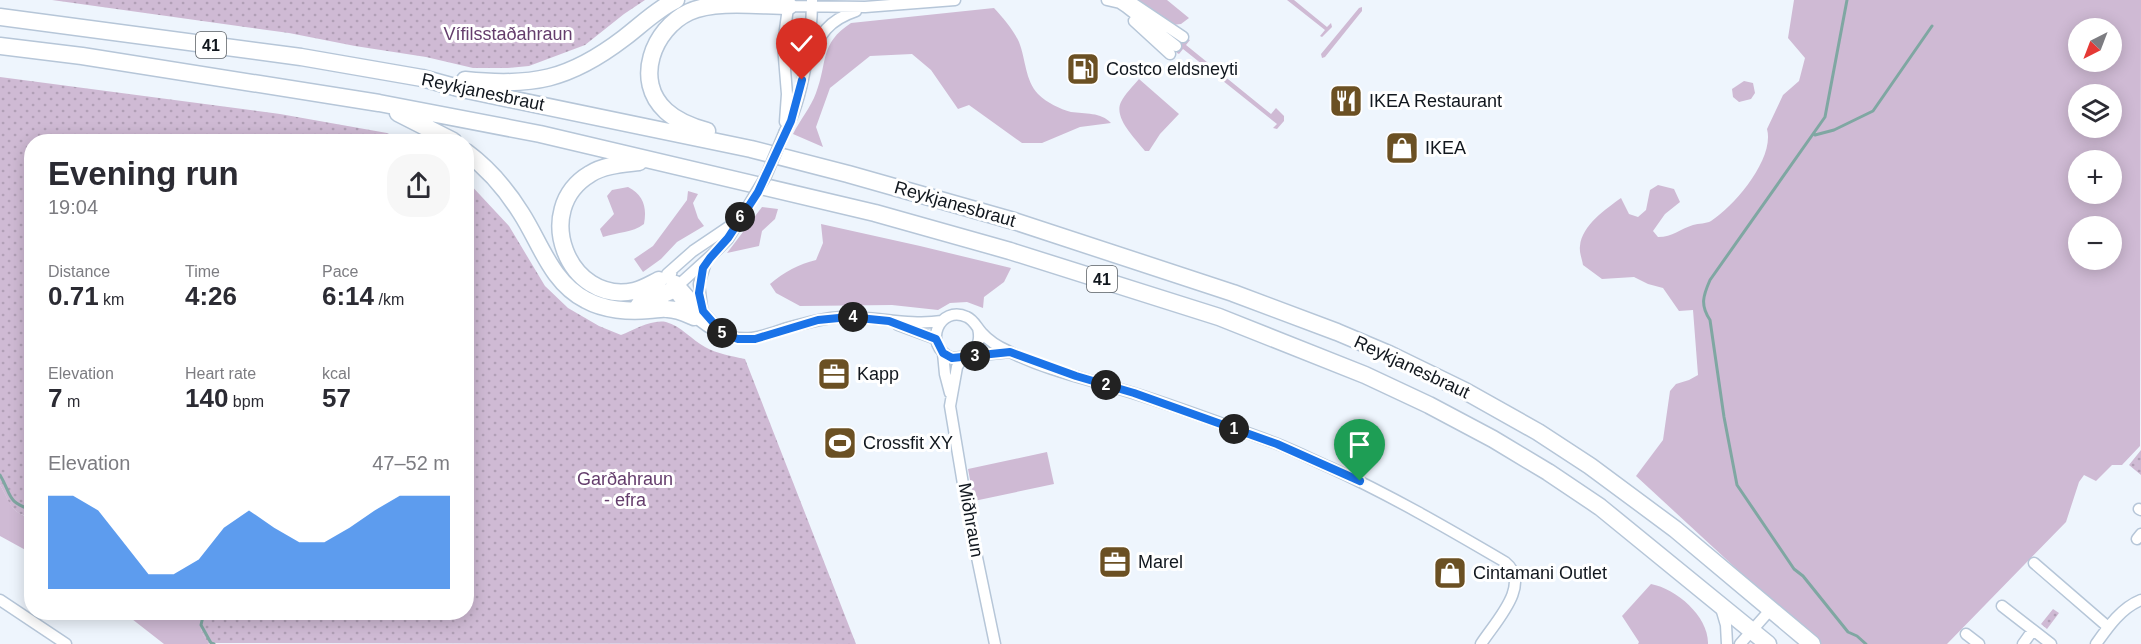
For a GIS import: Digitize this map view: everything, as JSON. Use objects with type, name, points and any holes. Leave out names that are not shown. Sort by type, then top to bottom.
[{"type":"highway","points":[[422,78],[517,83],[567,73],[600,57],[676,0]]},
{"type":"highway","points":[[789,3],[714,6],[686,14],[669,27],[651,53],[649,69],[651,86],[657,100],[665,110],[685,124],[818,160],[848,174]]},
{"type":"highway","name":"Reykjanesbraut","points":[[0,17],[290,56],[422,78],[462,89],[751,149],[1014,221],[1180,274],[1294,315],[1389,354],[1514,418],[1590,466],[1675,529],[1812,644]]},
{"type":"highway","name":"Reykjanesbraut","points":[[0,46],[82,56],[379,103],[540,134],[947,232],[1219,317],[1335,362],[1429,405],[1493,439],[1600,507],[1768,644]]},
{"type":"highway","points":[[379,103],[439,134]]},
{"type":"highway","points":[[474,158],[506,191],[566,287],[593,304],[614,309],[638,311],[666,308],[698,314]]},
{"type":"highway","points":[[651,160],[604,168],[591,172],[582,179],[565,202],[559,230],[561,244],[568,261],[580,274],[592,283],[614,291],[642,288],[671,281]]},
{"type":"highway","points":[[627,309],[671,281]]},
{"type":"street","points":[[785,131],[787,94],[783,45],[789,3],[865,7],[955,0]]},
{"type":"street","points":[[1107,0],[1119,3],[1140,16],[1176,46],[1128,0]]},
{"type":"street","points":[[802,80],[812,4]]},
{"type":"street","points":[[698,314],[699,284],[703,268],[728,238],[766,176],[791,121],[802,80],[816,46],[829,25],[845,14],[865,7]]},
{"type":"street","points":[[671,281],[693,251],[722,233],[743,214]]},
{"type":"street","points":[[671,281],[710,258]]},
{"type":"street","points":[[671,281],[698,314],[704,325],[738,339],[755,339],[803,324],[839,318],[872,318],[926,323],[942,321]]},
{"type":"street","points":[[1010,352],[952,358],[943,353],[936,339],[938,327],[946,317],[959,315],[970,319],[994,343],[1010,352],[1277,444],[1387,494],[1505,562],[1512,568],[1516,580],[1514,594],[1480,644]]},
{"type":"street","points":[[889,321],[936,339]]},
{"type":"street","points":[[965,357],[977,345],[978,328]]},
{"type":"street","name":"Miðhraun","points":[[943,353],[945,374],[951,396]]},
{"type":"street","name":"Miðhraun","points":[[965,357],[957,367],[950,406],[968,514],[995,644]]},
{"type":"street","points":[[2034,563],[2108,627]]},
{"type":"street","points":[[0,600],[24,616]]},
{"type":"street","points":[[2096,644],[2108,627],[2133,603],[2141,600]]},
{"type":"street","points":[[1720,605],[1726,625],[1727,644]]},
{"type":"street","points":[[2002,606],[2051,644]]},
{"type":"street","points":[[1740,644],[1771,609]]},
{"type":"street","points":[[30,620],[66,644]]},
{"type":"street","points":[[2023,644],[2033,630]]},
{"type":"street","points":[[1966,634],[1979,644]]},
{"type":"green space","name":"Vífilsstaðahraun","points":[[52,0],[645,0],[585,45],[529,66],[473,68],[426,57],[289,33]]},
{"type":"green space","points":[[1136,0],[1167,0],[1189,18],[1181,24],[1172,25]]},
{"type":"green space","points":[[1287,0],[1294,0],[1327,27],[1331,23],[1332,27],[1322,37],[1320,36],[1325,30]]},
{"type":"green space","points":[[1794,0],[2141,0],[2140,446],[2122,465],[2112,465],[2096,481],[2084,475],[2079,482],[2066,522],[1947,644],[1818,644],[1636,476],[1663,440],[1670,391],[1676,384],[1698,375],[1693,310],[1679,311],[1663,288],[1634,277],[1602,279],[1583,265],[1580,246],[1585,231],[1596,218],[1621,198],[1629,214],[1638,217],[1646,210],[1650,190],[1658,185],[1674,189],[1680,202],[1665,214],[1653,231],[1658,237],[1709,222],[1721,214],[1741,193],[1759,167],[1768,141],[1767,129],[1783,95],[1799,81],[1805,58],[1788,38]]},
{"type":"green space","points":[[1362,7],[1362,11],[1322,58],[1321,54]]},
{"type":"green space","points":[[994,8],[1017,37],[1028,76],[1038,94],[1049,103],[1062,109],[1098,115],[1111,123],[1080,127],[1042,143],[1022,143],[969,105],[958,109],[931,70],[912,54],[870,56],[830,88],[816,127],[823,147],[793,134],[816,93],[829,46],[834,38],[851,23]]},
{"type":"green space","points":[[1190,40],[1186,45],[1271,114],[1276,108],[1284,116],[1284,121],[1277,129],[1273,128],[1277,124],[1183,49],[1179,54],[1177,53],[1181,44]]},
{"type":"green space","points":[[0,77],[280,114],[389,134],[24,134],[24,515],[14,509],[0,485]]},
{"type":"green space","points":[[1139,79],[1179,114],[1160,134],[1149,151],[1145,151],[1131,134],[1120,115],[1119,108],[1127,93]]},
{"type":"green space","points":[[1744,81],[1753,83],[1755,93],[1751,99],[1739,102],[1733,97],[1732,89]]},
{"type":"green space","points":[[628,187],[638,194],[643,202],[644,224],[630,231],[603,237],[600,229],[614,214],[607,196],[612,190]]},
{"type":"green space","name":"Garðahraun - efra","points":[[474,188],[509,226],[545,286],[568,308],[599,326],[621,335],[649,323],[666,322],[710,349],[745,359],[856,644],[208,643],[202,633],[201,620],[474,620]]},
{"type":"green space","points":[[688,191],[698,194],[693,203],[698,218],[704,226],[677,242],[661,259],[643,272],[634,259],[653,246],[687,200]]},
{"type":"green space","points":[[762,207],[778,209],[775,219],[762,231],[759,246],[727,253]]},
{"type":"green space","points":[[821,224],[1011,268],[1004,282],[984,297],[983,308],[967,302],[950,303],[938,310],[892,305],[800,306],[776,293],[770,284],[792,269],[816,260],[823,243]]},
{"type":"green space","points":[[2141,450],[2141,475],[2129,465]]},
{"type":"green space","points":[[1047,452],[1054,484],[974,501],[968,469]]},
{"type":"green space","points":[[0,485],[11,506],[24,516],[24,549],[0,536]]},
{"type":"green space","points":[[1651,584],[1671,592],[1690,606],[1703,624],[1708,644],[1638,644],[1639,642],[1622,616]]},
{"type":"green space","points":[[2053,609],[2059,613],[2047,629],[2041,624]]},
{"type":"green space","points":[[133,620],[201,620],[202,633],[209,644],[164,644]]},
{"type":"waterway","points":[[1847,0],[1825,117],[1710,280],[1704,296],[1704,305],[1710,320],[1724,417],[1737,485],[1794,569],[1803,576],[1848,632],[1866,644]]},
{"type":"waterway","points":[[1815,135],[1834,130],[1873,111],[1932,26]]},
{"type":"waterway","points":[[0,475],[11,497],[24,507]]},
{"type":"waterway","points":[[202,620],[201,625],[211,643],[214,644]]},
{"type":"place","name":"Costco eldsneyti","points":[[1083,69]]},
{"type":"place","name":"IKEA Restaurant","points":[[1346,101]]},
{"type":"place","name":"IKEA","points":[[1402,148]]},
{"type":"place","name":"Kapp","points":[[834,374]]},
{"type":"place","name":"Crossfit XY","points":[[840,443]]},
{"type":"place","name":"Marel","points":[[1115,562]]},
{"type":"place","name":"Cintamani Outlet","points":[[1450,573]]},
{"type":"route","points":[[802,80],[791,121],[758,192],[728,238],[703,268],[700,276],[699,293],[703,311],[723,334],[738,339],[755,339],[818,320],[849,317],[889,321],[936,339],[939,349],[952,358],[1010,352],[1277,444],[1360,481]]}]
